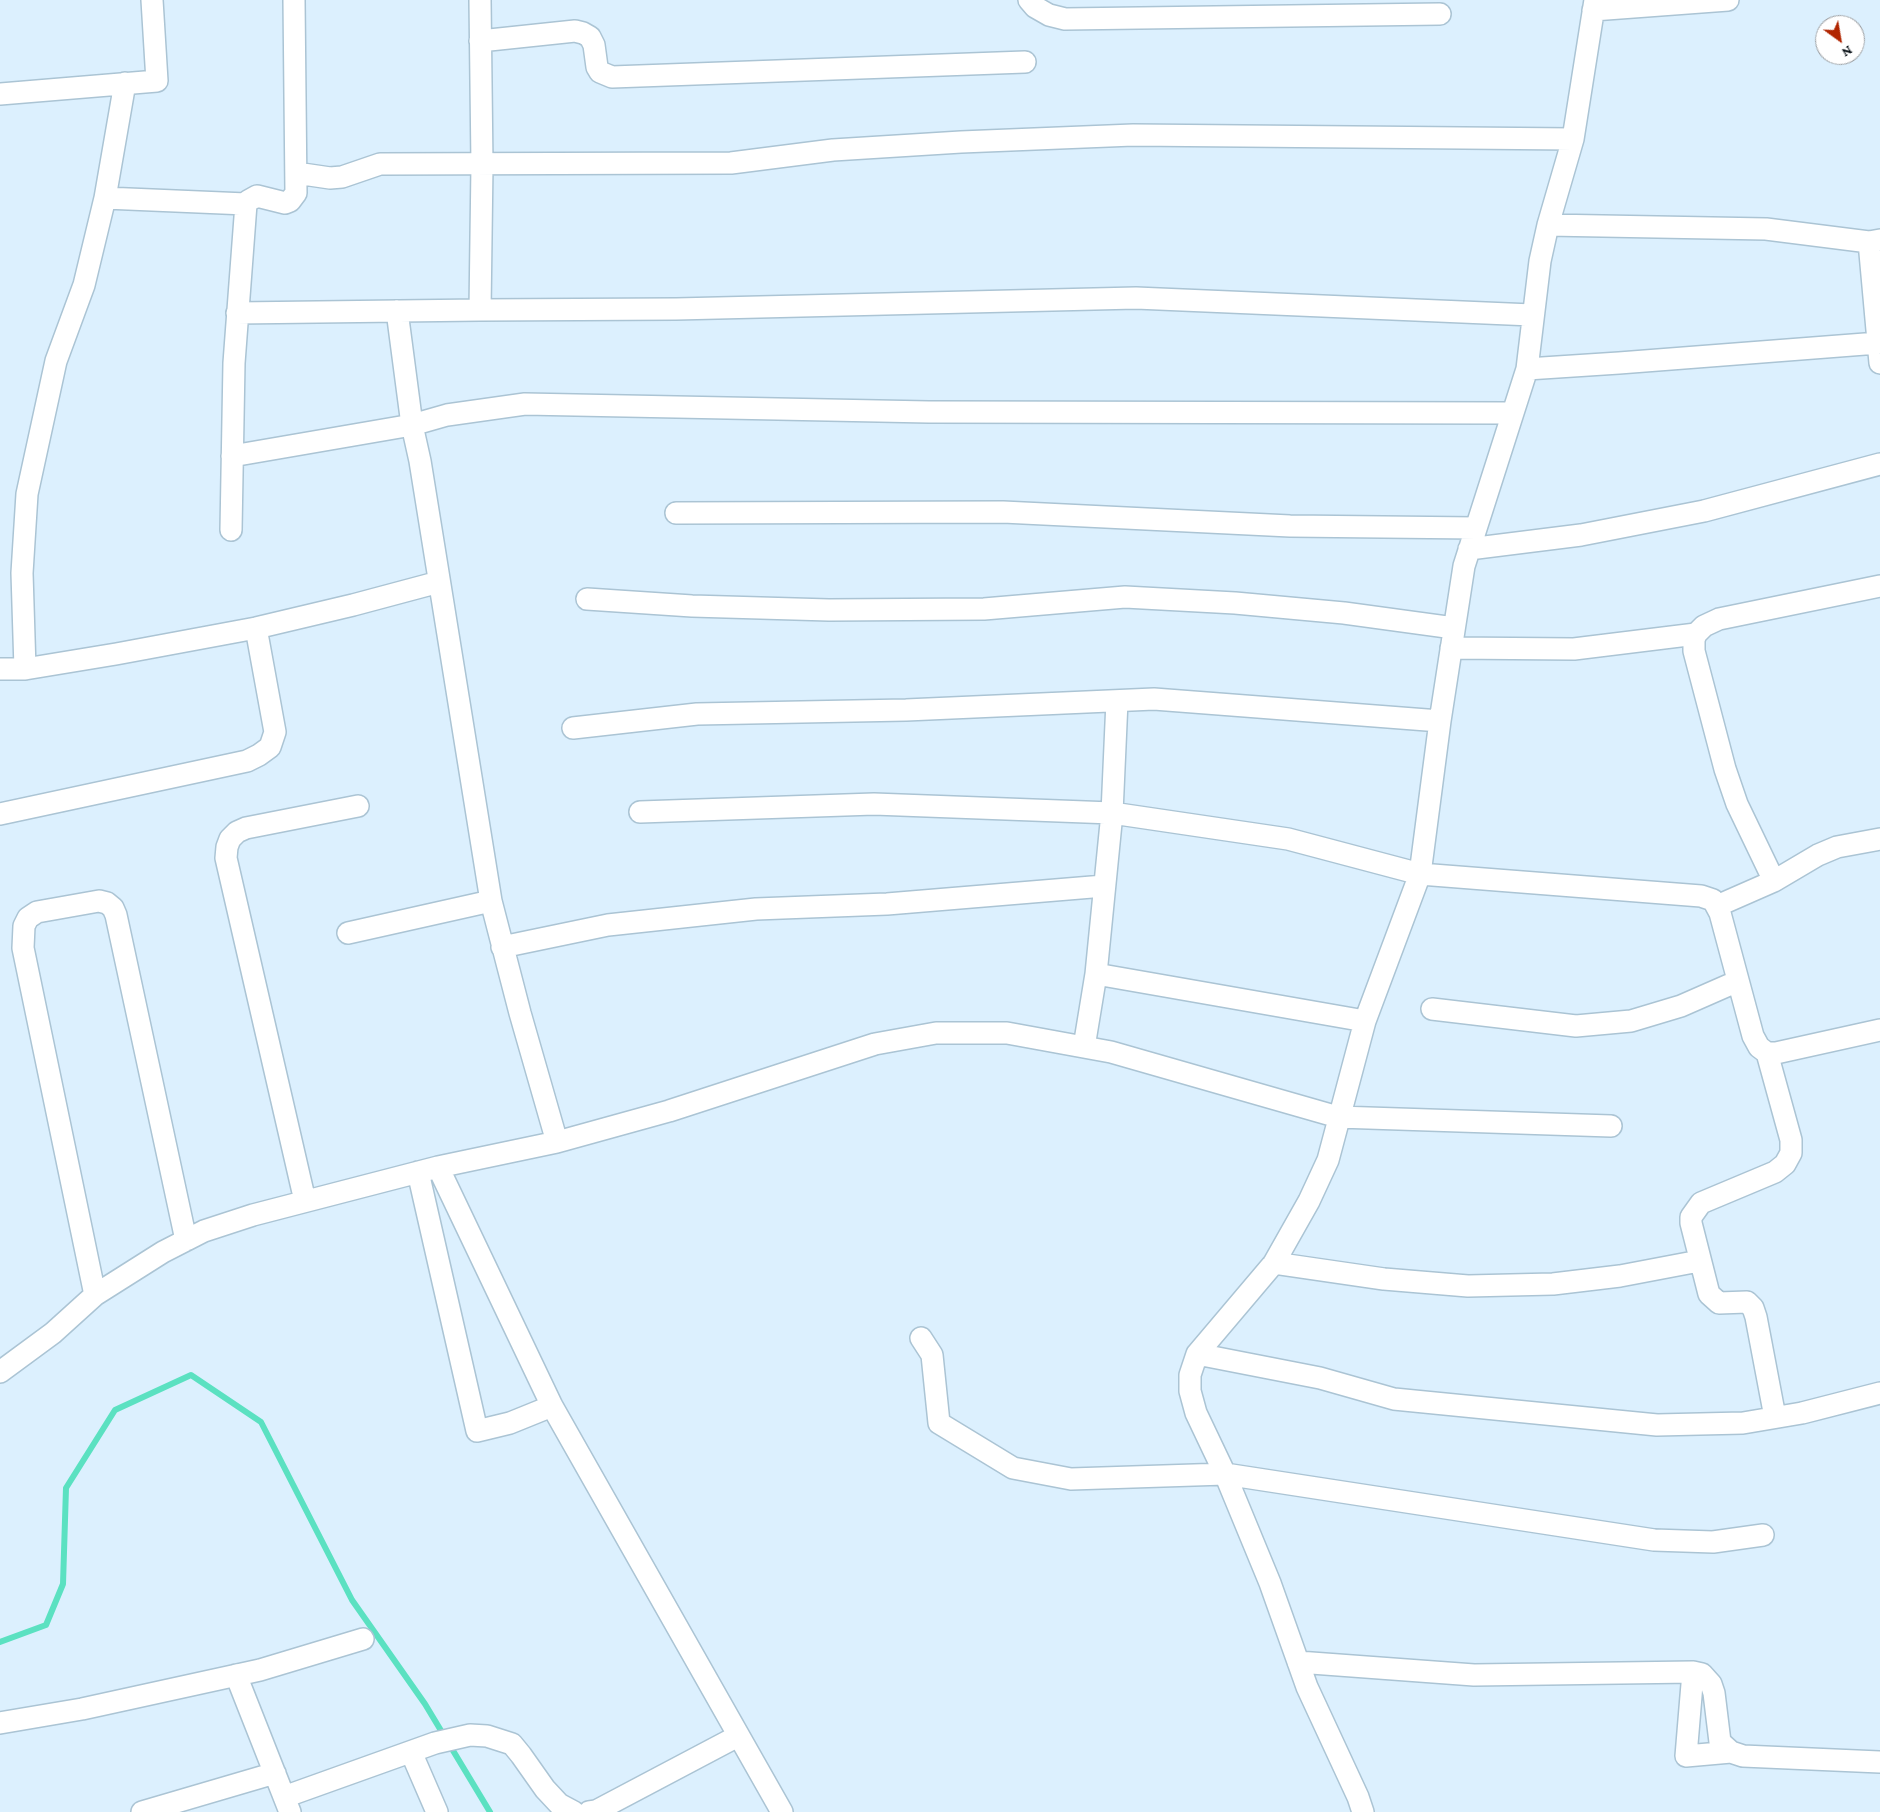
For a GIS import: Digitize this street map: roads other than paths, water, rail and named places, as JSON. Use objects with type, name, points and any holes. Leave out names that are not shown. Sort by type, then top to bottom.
[{"type":"street","points":[[0,94],[157,80],[152,0]]},
{"type":"street","points":[[231,530],[234,363],[246,204],[257,196],[285,203],[290,201],[296,193],[294,0]]},
{"type":"street","points":[[480,0],[482,165],[480,310]]},
{"type":"street","points":[[1028,0],[1035,7],[1049,15],[1065,19],[1440,14]]},
{"type":"street","points":[[1363,1812],[1358,1797],[1307,1687],[1270,1583],[1225,1474],[1196,1413],[1190,1391],[1190,1375],[1197,1354],[1274,1263],[1309,1201],[1324,1169],[1365,1021],[1420,874],[1440,721],[1464,566],[1527,369],[1540,261],[1548,225],[1573,139],[1594,5],[1728,0]]},
{"type":"street","points":[[480,41],[575,31],[583,33],[590,37],[594,45],[597,67],[600,72],[612,78],[1025,62]]},
{"type":"street","points":[[25,669],[22,573],[27,494],[40,427],[56,361],[84,285],[105,198],[125,83]]},
{"type":"street","points":[[296,173],[330,178],[342,177],[380,164],[482,165],[731,162],[853,149],[961,142],[1133,135],[1573,139]]},
{"type":"street","points":[[105,198],[246,204]]},
{"type":"street","points":[[1527,369],[1619,363],[1879,353],[1875,241],[1766,229],[1548,225]]},
{"type":"street","points":[[237,313],[676,309],[1136,298],[1532,315]]},
{"type":"street","points":[[398,311],[412,425],[420,461],[491,901],[502,948],[557,1142]]},
{"type":"street","points":[[232,456],[412,425],[448,415],[525,404],[939,412],[1512,413]]},
{"type":"street","points":[[1469,549],[1581,535],[1704,511],[1880,464]]},
{"type":"street","points":[[676,513],[1003,512],[1290,526],[1476,528]]},
{"type":"street","points":[[0,669],[25,669],[256,628],[439,582]]},
{"type":"street","points":[[1774,881],[1737,804],[1694,651],[1696,634],[1704,626],[1719,619],[1880,586]]},
{"type":"street","points":[[587,599],[692,606],[868,610],[984,609],[1125,597],[1235,602],[1344,613],[1453,638],[1574,649],[1696,634]]},
{"type":"street","points":[[0,814],[247,760],[259,755],[270,747],[275,732],[256,628]]},
{"type":"street","points":[[573,728],[697,714],[906,710],[1154,699],[1440,721]]},
{"type":"street","points":[[1084,1047],[1096,974],[1112,813],[1117,701]]},
{"type":"street","points":[[640,812],[874,804],[1112,813],[1288,839],[1420,874],[1709,898],[1717,906],[1755,1042],[1767,1053],[1791,1140],[1790,1153],[1785,1164],[1775,1172],[1701,1203],[1691,1217],[1691,1223],[1699,1261],[1709,1294],[1719,1303],[1747,1302],[1753,1308],[1775,1417]]},
{"type":"street","points":[[305,1201],[226,858],[227,847],[230,839],[236,832],[246,828],[358,806]]},
{"type":"street","points":[[1717,906],[1774,881],[1818,855],[1837,847],[1880,839]]},
{"type":"street","points":[[502,948],[608,925],[756,908],[887,904],[1104,886]]},
{"type":"street","points":[[95,1295],[24,948],[24,926],[28,918],[38,912],[99,901],[107,903],[113,908],[186,1240]]},
{"type":"street","points":[[348,933],[491,901]]},
{"type":"street","points":[[1096,974],[1365,1021]]},
{"type":"street","points":[[1432,1009],[1576,1026],[1631,1021],[1681,1006],[1738,981]]},
{"type":"street","points":[[1767,1053],[1776,1054],[1880,1030]]},
{"type":"street","points":[[0,1372],[53,1333],[95,1295],[163,1252],[204,1231],[253,1215],[428,1169],[557,1142],[670,1111],[875,1044],[936,1032],[1007,1033],[1112,1052],[1338,1117],[1611,1126]]},
{"type":"street","points":[[428,1169],[552,1406],[782,1812]]},
{"type":"street","points":[[428,1169],[477,1431],[510,1423],[552,1406]]},
{"type":"street","points":[[1274,1263],[1384,1280],[1468,1286],[1552,1284],[1620,1276],[1699,1261]]},
{"type":"street","points":[[921,1338],[932,1356],[939,1423],[1013,1468],[1071,1480],[1225,1474],[1654,1540],[1713,1542],[1762,1535]]},
{"type":"street","points":[[1197,1354],[1320,1378],[1394,1399],[1658,1425],[1744,1423],[1802,1413],[1880,1393]]},
{"type":"street","points":[[0,1723],[82,1709],[260,1670],[363,1639]]},
{"type":"street","points":[[1298,1662],[1474,1674],[1694,1672],[1702,1674],[1711,1684],[1714,1693],[1720,1742],[1731,1752]]},
{"type":"street","points":[[1694,1672],[1686,1756],[1731,1752],[1743,1756],[1880,1762]]},
{"type":"street","points":[[236,1675],[287,1804],[411,1752],[435,1743],[470,1735],[488,1736],[512,1744],[545,1789],[559,1804],[574,1812]]},
{"type":"street","points":[[589,1812],[596,1811],[738,1736]]},
{"type":"street","points":[[411,1752],[437,1812]]},
{"type":"street","points":[[142,1812],[274,1773]]},
{"type":"waterway","points":[[0,1642],[46,1625],[63,1584],[66,1488],[115,1410],[191,1375],[261,1422],[352,1600],[425,1704],[490,1812]]}]
